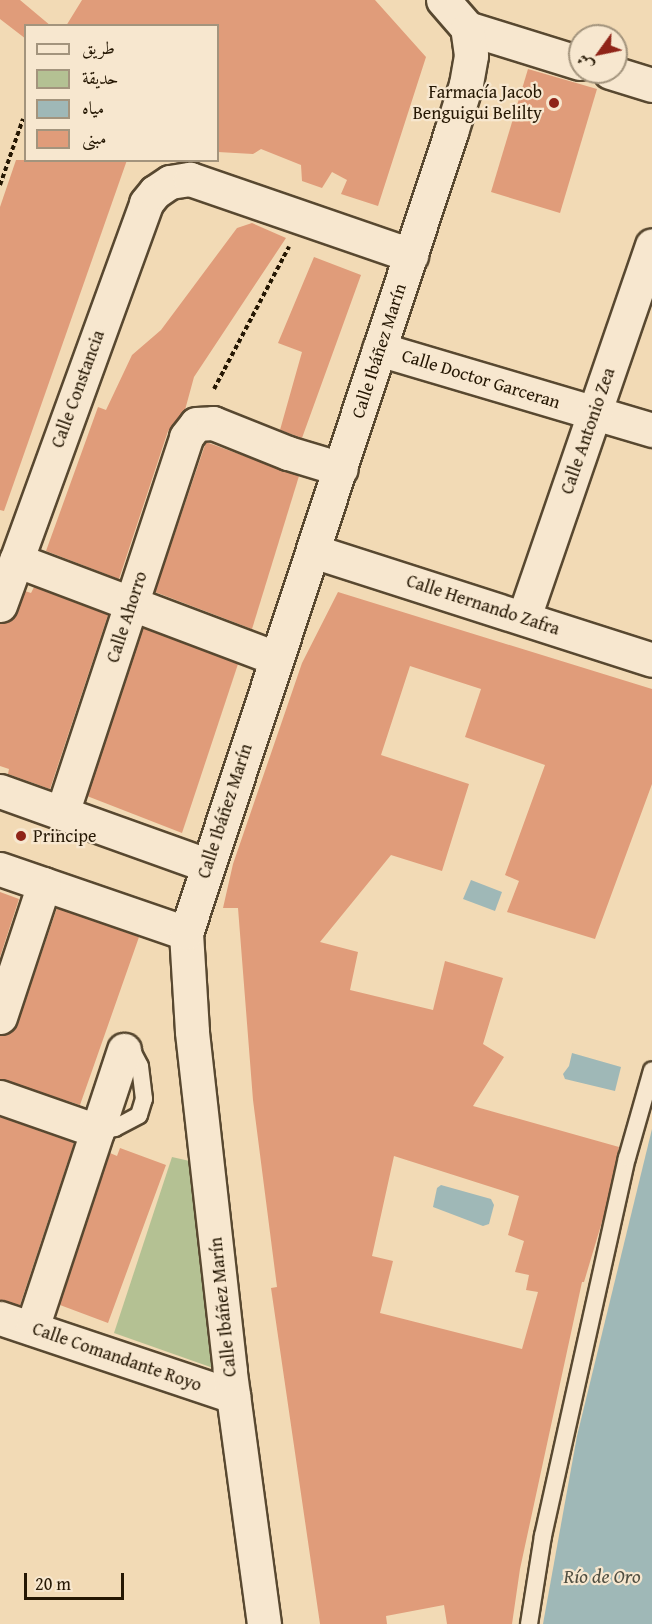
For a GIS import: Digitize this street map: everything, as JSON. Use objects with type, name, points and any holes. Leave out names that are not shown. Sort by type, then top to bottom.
[{"type":"street","points":[[443,0],[467,28],[568,59]]},
{"type":"street","name":"Calle Ibáñez Marín","points":[[262,1623],[233,1396],[192,1023],[186,933],[341,469],[466,84],[471,55],[467,28]]},
{"type":"street","points":[[628,78],[652,85]]},
{"type":"street","name":"Calle Constancia","points":[[0,605],[146,202],[155,192],[171,182],[190,179],[304,219]]},
{"type":"street","points":[[304,219],[411,255]]},
{"type":"street","name":"Calle Antonio Zea","points":[[525,617],[652,245]]},
{"type":"street","name":"Calle Doctor Garceran","points":[[379,349],[652,430]]},
{"type":"street","points":[[196,424],[213,423],[288,453],[341,469]]},
{"type":"street","name":"Calle Ahorro","points":[[62,813],[186,437],[196,424]]},
{"type":"street","name":"Calle Hernando Zafra","points":[[313,551],[525,617],[652,660]]},
{"type":"street","points":[[16,560],[276,658]]},
{"type":"street","points":[[0,791],[207,865]]},
{"type":"street","points":[[0,869],[186,933]]},
{"type":"street","points":[[0,1017],[44,884]]},
{"type":"street","points":[[32,1328],[124,1050]]},
{"type":"street","points":[[0,1097],[97,1131]]},
{"type":"street","name":"Calle Comandante Royo","points":[[0,1317],[233,1396]]},
{"type":"lane","points":[[529,1624],[543,1536],[627,1158],[652,1070]]},
{"type":"path","points":[[0,185],[23,119]]},
{"type":"path","points":[[196,424],[304,219]]},
{"type":"green space","points":[[172,1157],[194,1162],[216,1369],[114,1333]]},
{"type":"water","points":[[471,880],[502,892],[495,911],[463,899]]},
{"type":"water","points":[[572,1053],[621,1067],[615,1091],[565,1079],[563,1074],[569,1066]]},
{"type":"water","name":"Río de Oro","points":[[652,1129],[652,1624],[543,1624],[577,1436]]},
{"type":"water","points":[[441,1185],[491,1199],[494,1205],[489,1224],[483,1226],[433,1207],[437,1188]]},
{"type":"building","points":[[0,0],[20,0],[49,24],[24,24],[24,37],[0,19]]},
{"type":"building","points":[[82,0],[375,0],[426,57],[378,206],[341,194],[347,180],[332,172],[322,188],[302,181],[301,165],[261,149],[253,154],[219,152],[219,24],[67,24]]},
{"type":"building","points":[[528,69],[568,81],[568,84],[580,84],[597,89],[560,213],[491,192]]},
{"type":"building","points":[[16,160],[24,160],[24,162],[126,162],[4,511],[0,510],[0,207]]},
{"type":"building","points":[[252,223],[286,238],[194,377],[185,410],[168,431],[119,579],[46,551],[98,407],[106,410],[132,355],[161,330],[237,228]]},
{"type":"building","points":[[314,257],[361,275],[302,438],[280,430],[302,352],[278,343]]},
{"type":"building","points":[[206,442],[299,476],[252,629],[155,592]]},
{"type":"building","points":[[34,587],[108,615],[50,789],[8,774],[9,769],[0,766],[0,623],[12,619],[25,591],[31,593]]},
{"type":"building","points":[[338,592],[652,689],[652,784],[595,939],[507,912],[519,881],[505,875],[545,765],[465,737],[481,689],[410,666],[381,755],[469,784],[442,871],[391,855],[320,942],[358,952],[350,990],[433,1010],[445,961],[503,978],[483,1044],[504,1057],[473,1106],[619,1147],[604,1215],[584,1282],[582,1282],[520,1569],[512,1624],[447,1624],[444,1605],[386,1616],[387,1624],[320,1624],[271,1288],[277,1287],[253,1100],[238,908],[223,908],[233,864],[302,663]],"holes":[[[394,1156],[519,1196],[508,1235],[524,1241],[515,1272],[529,1275],[526,1290],[538,1292],[522,1349],[380,1313],[393,1261],[372,1256]]]},
{"type":"building","points":[[143,628],[238,664],[182,833],[87,796]]},
{"type":"building","points":[[0,892],[19,899],[0,957]]},
{"type":"building","points":[[57,908],[139,937],[80,1105],[0,1079],[0,1035],[12,1031],[18,1023]]},
{"type":"building","points":[[0,1117],[74,1143],[20,1305],[0,1300]]},
{"type":"building","points":[[120,1148],[166,1165],[108,1323],[60,1305],[110,1153],[117,1156]]},
{"type":"place","name":"Farmacía Jacob Benguigui Belilty","points":[[554,103]]},
{"type":"place","name":"Principe","points":[[21,836]]}]
